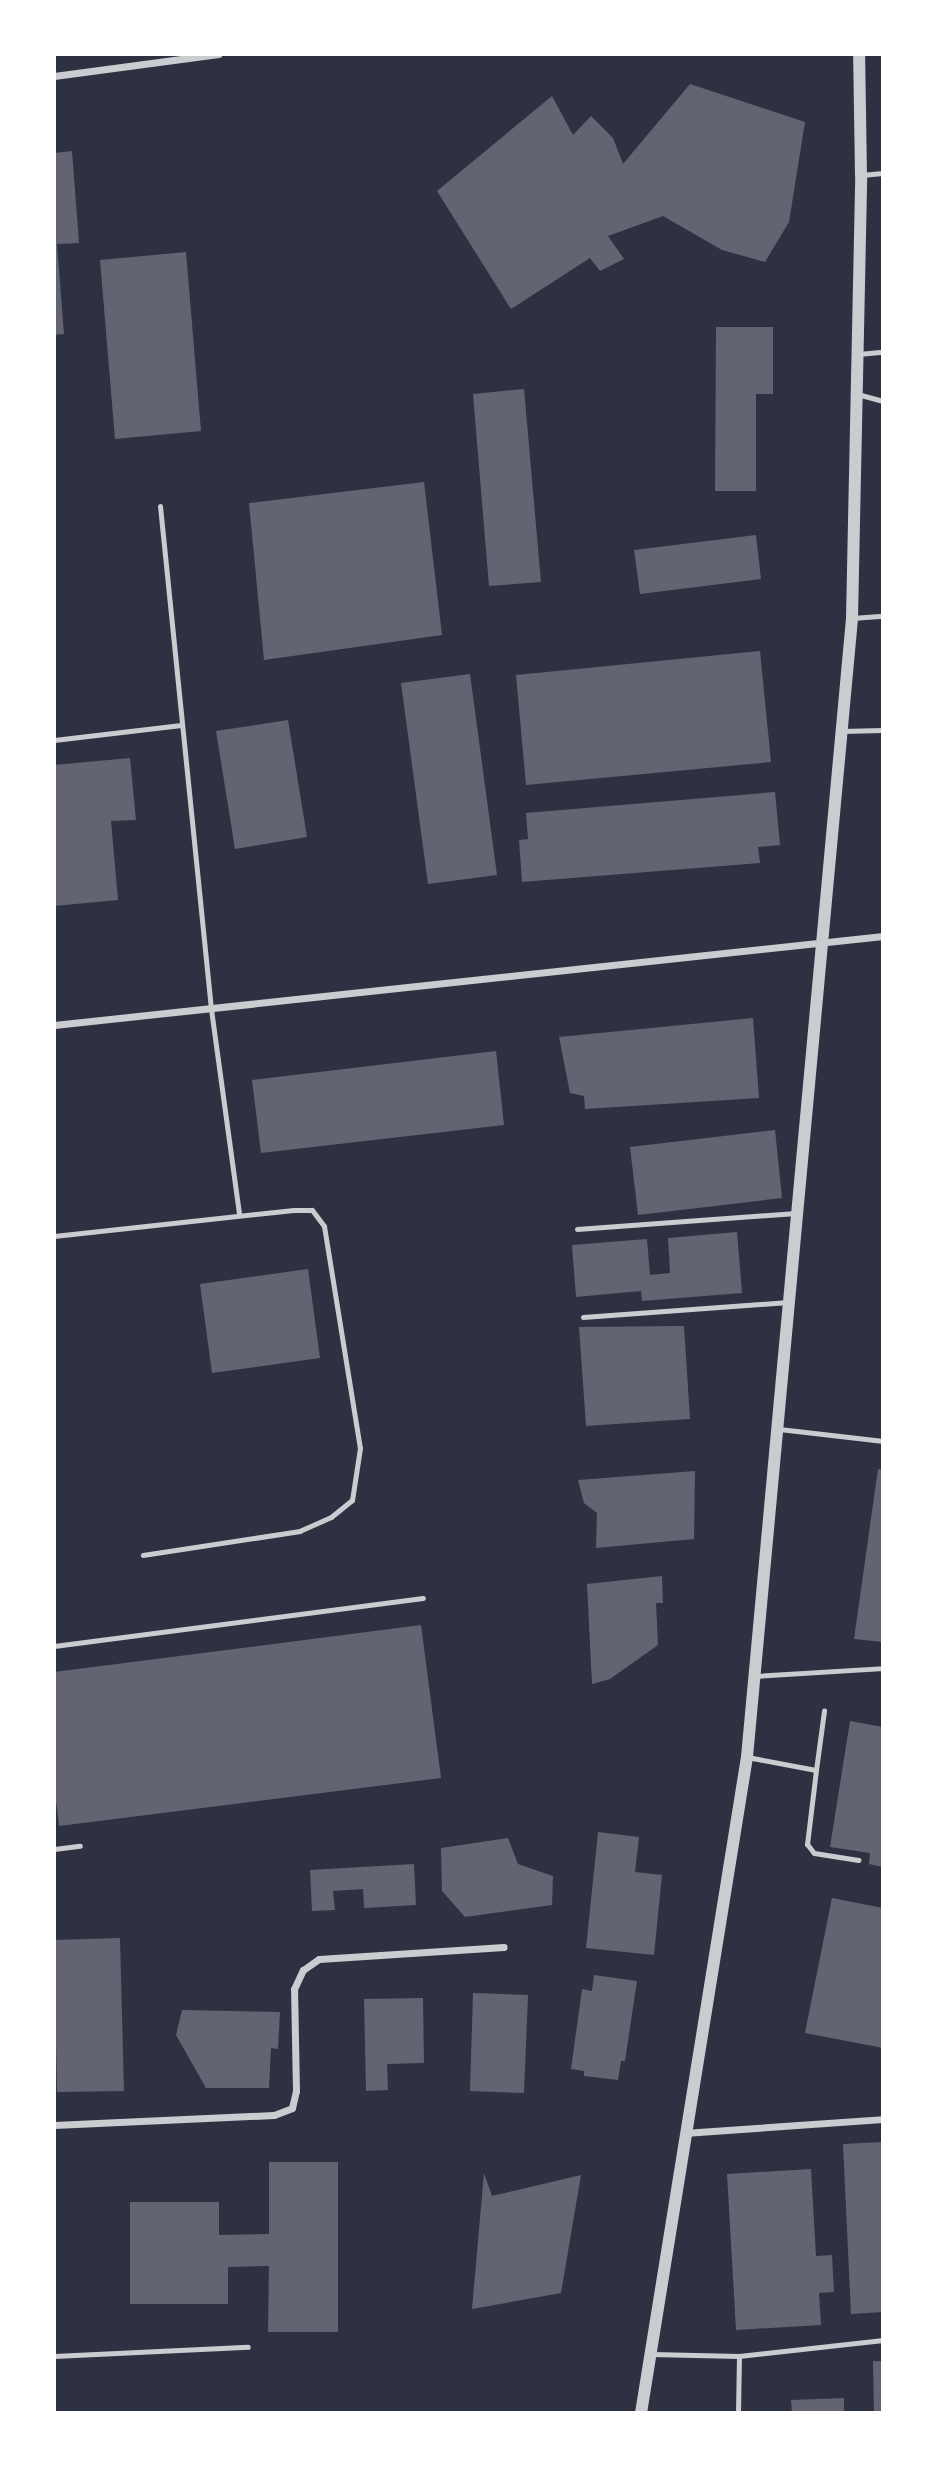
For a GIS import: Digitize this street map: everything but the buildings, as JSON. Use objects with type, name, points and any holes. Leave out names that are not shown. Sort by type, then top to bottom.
[{"type":"street","points":[[54,76],[219,54]]},
{"type":"street","points":[[641,2413],[684,2133],[747,1757],[852,618],[861,175],[859,54]]},
{"type":"street","points":[[54,1026],[883,936]]},
{"type":"street","points":[[54,2125],[274,2116],[292,2108],[296,2091],[294,1989],[303,1970],[318,1959],[504,1947]]},
{"type":"street","points":[[684,2133],[883,2119]]},
{"type":"lane","points":[[861,175],[883,173]]},
{"type":"lane","points":[[858,354],[883,352]]},
{"type":"lane","points":[[857,394],[883,401]]},
{"type":"lane","points":[[160,506],[211,1009],[239,1214]]},
{"type":"lane","points":[[852,618],[883,617]]},
{"type":"lane","points":[[54,740],[181,725]]},
{"type":"lane","points":[[841,731],[883,730]]},
{"type":"lane","points":[[54,1236],[239,1214],[312,1210],[324,1226],[360,1448],[352,1500],[331,1517],[300,1531],[144,1555]]},
{"type":"lane","points":[[577,1229],[796,1213]]},
{"type":"lane","points":[[583,1317],[788,1302]]},
{"type":"lane","points":[[776,1429],[883,1441]]},
{"type":"lane","points":[[54,1646],[423,1598]]},
{"type":"lane","points":[[754,1675],[883,1668]]},
{"type":"lane","points":[[824,1710],[807,1844],[814,1853],[858,1860]]},
{"type":"lane","points":[[747,1757],[816,1770]]},
{"type":"lane","points":[[54,1849],[80,1846]]},
{"type":"lane","points":[[651,2354],[739,2356],[883,2340]]},
{"type":"lane","points":[[54,2356],[248,2347]]},
{"type":"lane","points":[[738,2413],[739,2356]]}]
